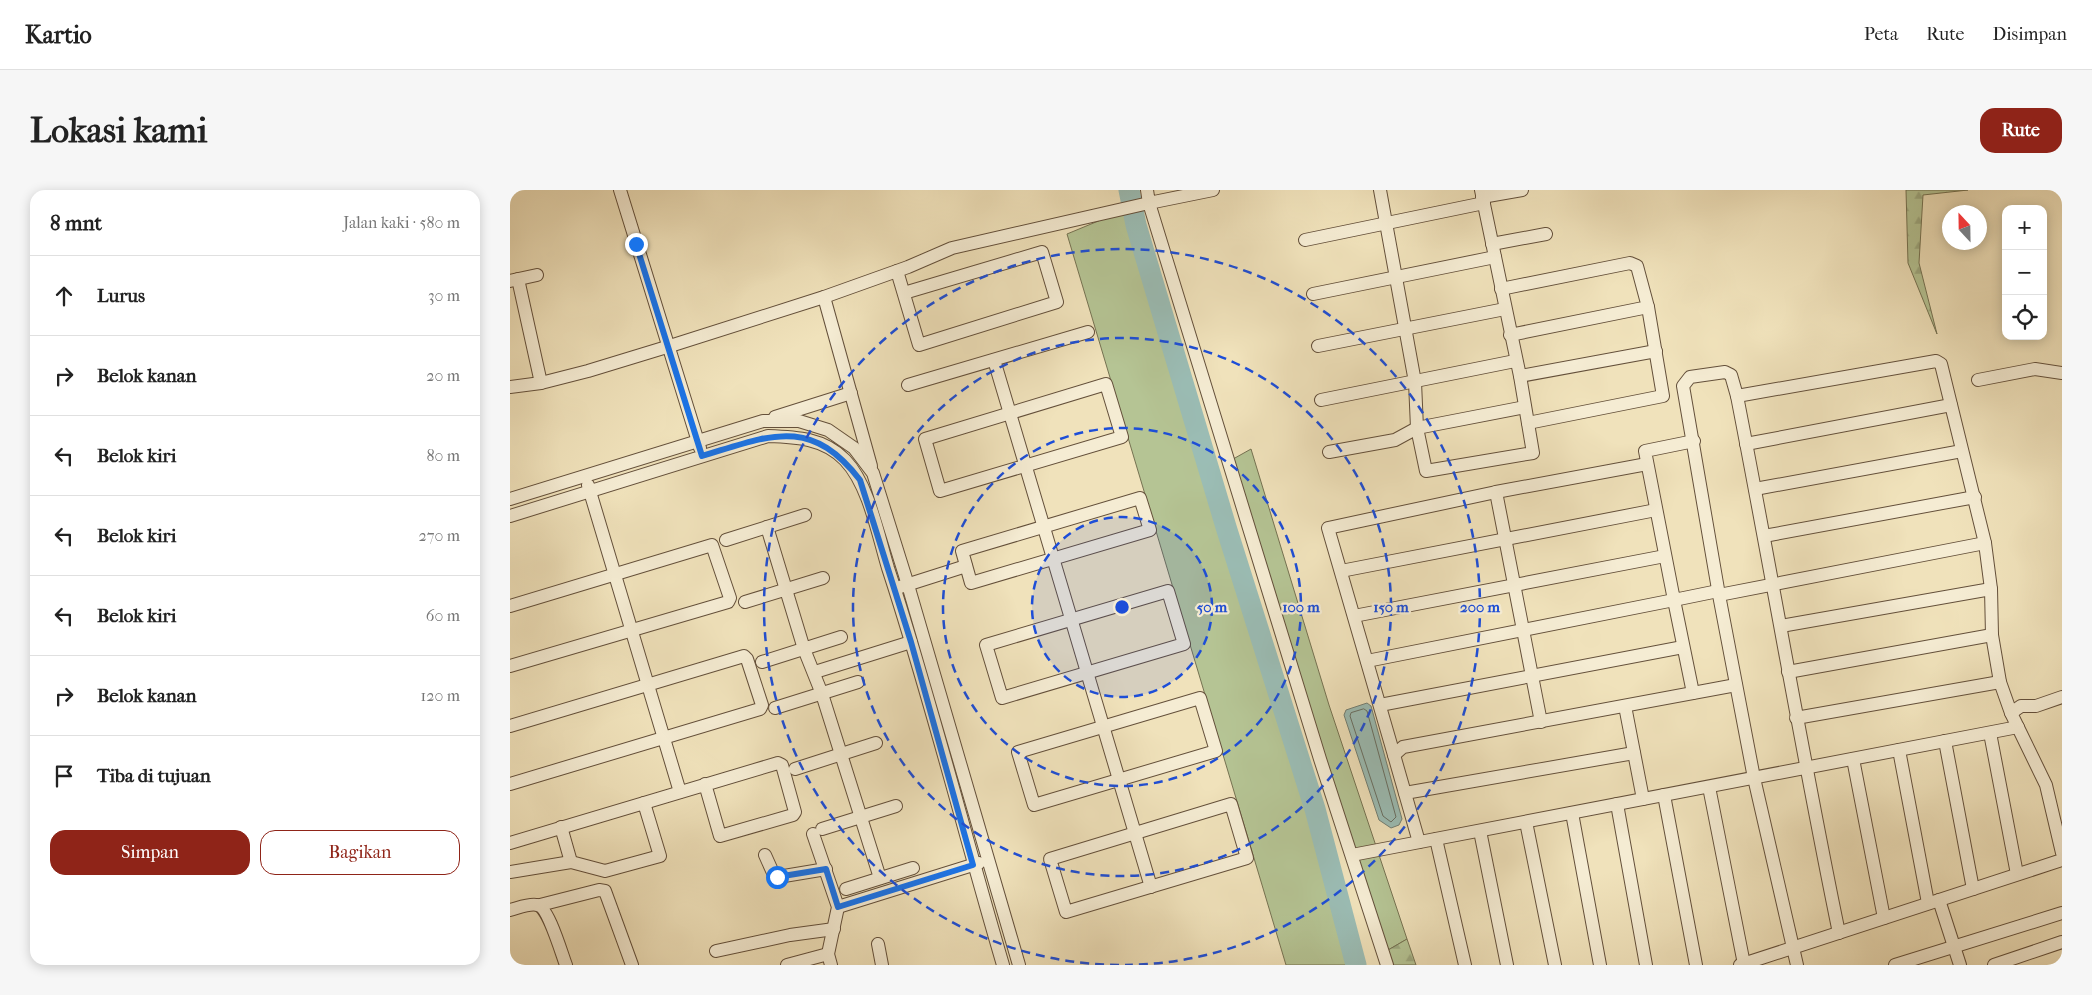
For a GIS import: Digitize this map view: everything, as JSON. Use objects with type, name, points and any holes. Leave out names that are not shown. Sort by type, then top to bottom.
[{"type":"street","points":[[620,190],[670,346],[702,456]]},
{"type":"street","points":[[1147,190],[1146,204],[1178,292],[1228,464],[1387,965]]},
{"type":"street","points":[[510,387],[541,383],[670,346],[824,297],[897,271],[952,248],[1119,209],[1213,190]]},
{"type":"street","points":[[1380,190],[1414,382],[1417,428],[1426,471],[1533,453],[1520,376],[1482,197]]},
{"type":"street","points":[[1305,240],[1386,224],[1482,197],[1522,190]]},
{"type":"street","points":[[1492,244],[1546,234]]},
{"type":"street","points":[[897,271],[919,345],[1057,302],[1042,252],[904,294]]},
{"type":"street","points":[[1313,294],[1494,257]]},
{"type":"street","points":[[1501,288],[1633,263],[1637,266],[1648,307],[1663,396],[1528,423]]},
{"type":"street","points":[[537,275],[514,280],[541,383]]},
{"type":"street","points":[[824,297],[873,473],[908,585],[1019,965]]},
{"type":"street","points":[[1510,335],[1648,307]]},
{"type":"street","points":[[1318,346],[1505,309]]},
{"type":"street","points":[[908,385],[1088,332]]},
{"type":"street","points":[[1520,376],[1656,351]]},
{"type":"street","points":[[994,360],[1151,886]]},
{"type":"street","points":[[1321,400],[1516,361]]},
{"type":"street","points":[[1737,396],[1936,361],[1941,364],[1985,543],[1991,589],[1992,635],[2000,682],[2011,713],[2046,786],[2062,853]]},
{"type":"street","points":[[1978,380],[2035,369],[2062,373]]},
{"type":"street","points":[[1797,965],[1754,778],[1718,593],[1694,442],[1683,386],[1690,377],[1724,372],[1731,375],[1737,396],[1781,626],[1805,768],[1839,933]]},
{"type":"street","points":[[1106,384],[1122,437],[1026,466],[940,491],[925,439],[1106,384]]},
{"type":"street","points":[[510,499],[850,394]]},
{"type":"street","points":[[1746,444],[1951,405]]},
{"type":"street","points":[[1329,452],[1395,440],[1417,428],[1525,407]]},
{"type":"street","points":[[763,421],[799,421],[828,430],[854,448],[873,473]]},
{"type":"street","points":[[510,516],[768,436],[798,436],[821,442],[844,459],[860,480],[895,589],[1003,965]]},
{"type":"street","points":[[1693,693],[1664,556],[1645,451],[1694,442]]},
{"type":"street","points":[[1755,489],[1962,451]]},
{"type":"street","points":[[1419,842],[1328,528],[1496,492],[1647,464]]},
{"type":"street","points":[[586,477],[680,792]]},
{"type":"street","points":[[1496,492],[1540,722]]},
{"type":"street","points":[[1764,536],[1975,497]]},
{"type":"street","points":[[1140,498],[1150,530],[971,583],[962,551],[1044,527],[1140,498]]},
{"type":"street","points":[[1340,571],[1656,510]]},
{"type":"street","points":[[726,540],[805,515]]},
{"type":"street","points":[[767,527],[785,590],[842,754],[880,878]]},
{"type":"street","points":[[1367,661],[1674,600],[1985,543]]},
{"type":"street","points":[[510,606],[712,545],[730,598],[728,602],[510,666]]},
{"type":"street","points":[[1354,616],[1664,556]]},
{"type":"street","points":[[895,589],[966,566]]},
{"type":"street","points":[[745,602],[823,578]]},
{"type":"street","points":[[1781,626],[1991,589]]},
{"type":"street","points":[[1168,591],[1184,644],[1087,673],[1002,698],[986,645],[1168,591]]},
{"type":"street","points":[[1788,672],[1992,635]]},
{"type":"street","points":[[762,662],[841,637]]},
{"type":"street","points":[[814,672],[911,642]]},
{"type":"street","points":[[1380,705],[1683,647]]},
{"type":"street","points":[[510,726],[744,656],[747,659],[762,705],[760,710],[663,737],[510,784]]},
{"type":"street","points":[[775,708],[858,682]]},
{"type":"street","points":[[1796,718],[2000,682]]},
{"type":"street","points":[[1394,755],[1403,747],[1736,685]]},
{"type":"street","points":[[2011,713],[2021,706],[2036,706],[2062,697]]},
{"type":"street","points":[[1200,698],[1216,751],[1119,780],[1034,806],[1018,752],[1200,698]]},
{"type":"street","points":[[1625,706],[1643,799]]},
{"type":"street","points":[[1352,855],[2018,727]]},
{"type":"street","points":[[1990,733],[2017,874]]},
{"type":"street","points":[[1945,742],[1973,888]]},
{"type":"street","points":[[795,769],[876,743]]},
{"type":"street","points":[[1898,750],[1934,901],[1960,965]]},
{"type":"street","points":[[1405,793],[1634,753]]},
{"type":"street","points":[[1853,759],[1884,918]]},
{"type":"street","points":[[510,843],[705,784],[778,763],[782,765],[795,812],[793,815],[720,836],[705,784]]},
{"type":"street","points":[[1708,787],[1742,964],[2062,860]]},
{"type":"street","points":[[1664,795],[1696,965]]},
{"type":"street","points":[[510,872],[571,862],[605,871],[660,856],[644,803]]},
{"type":"street","points":[[1231,804],[1247,858],[1151,886],[1066,912],[1050,859],[1231,804]]},
{"type":"street","points":[[1618,804],[1646,965]]},
{"type":"street","points":[[787,965],[830,959],[838,907],[826,869],[818,832],[861,816],[896,806]]},
{"type":"street","points":[[1572,813],[1600,965]]},
{"type":"street","points":[[1526,822],[1555,965]]},
{"type":"street","points":[[562,827],[571,862]]},
{"type":"street","points":[[1480,831],[1508,965]]},
{"type":"street","points":[[1436,839],[1465,965]]},
{"type":"street","points":[[765,855],[774,875],[778,877],[826,869]]},
{"type":"street","points":[[838,907],[988,861]]},
{"type":"street","points":[[846,889],[913,868]]},
{"type":"street","points":[[510,910],[540,905],[599,890],[606,891],[632,965]]},
{"type":"street","points":[[540,905],[550,923],[566,965]]},
{"type":"street","points":[[1895,965],[2062,913]]},
{"type":"street","points":[[716,951],[790,935],[834,929]]},
{"type":"street","points":[[1994,965],[2062,942]]},
{"type":"street","points":[[878,944],[882,965]]},
{"type":"green space","points":[[1906,190],[1968,190],[1923,195],[1919,263],[1937,334],[1908,263]]},
{"type":"green space","points":[[1132,207],[1211,475],[1315,809],[1356,965],[1286,965],[1067,234]]},
{"type":"green space","points":[[1251,449],[1329,705],[1407,939],[1383,953],[1226,463]]},
{"type":"green space","points":[[1407,939],[1416,965],[1387,965],[1383,953]]},
{"type":"water","points":[[1367,703],[1371,706],[1402,819],[1399,825],[1391,828],[1379,820],[1344,715],[1346,710]]},
{"type":"waterway","points":[[1129,190],[1136,225],[1226,527],[1315,809],[1356,965]]},
{"type":"route","points":[[636,244],[670,346],[702,456],[768,436],[798,436],[821,442],[844,459],[860,480],[911,642],[973,865],[838,907],[826,869],[777,877]]}]
